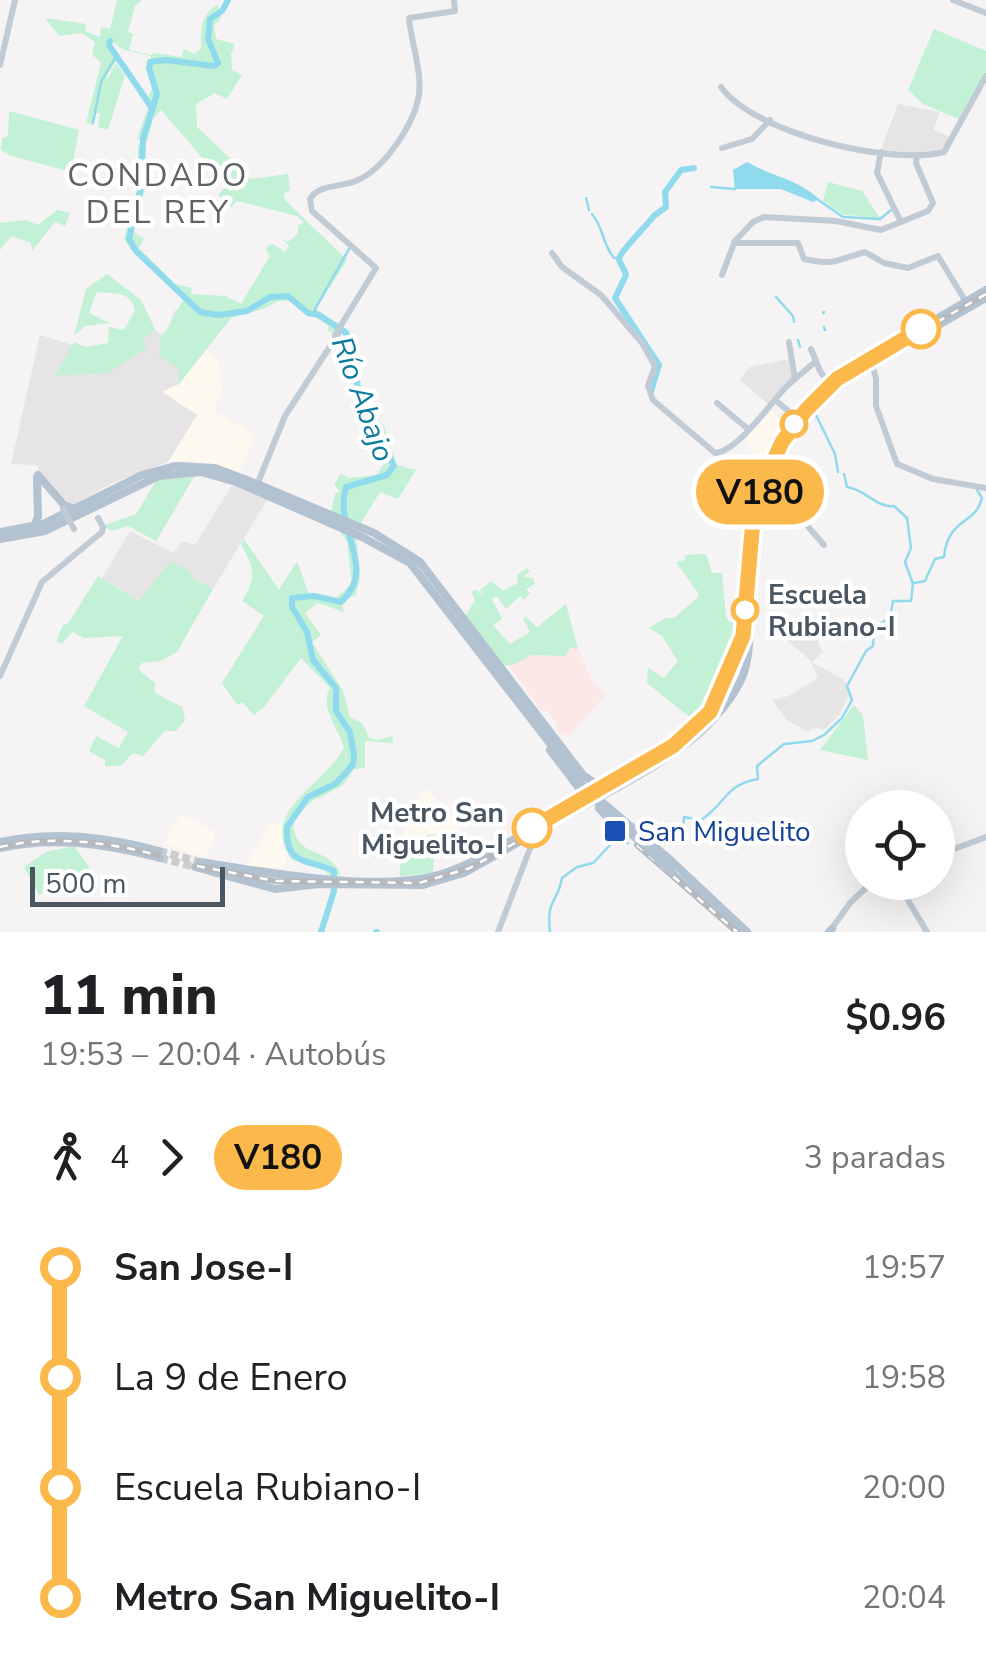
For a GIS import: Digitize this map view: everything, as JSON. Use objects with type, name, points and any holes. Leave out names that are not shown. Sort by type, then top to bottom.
[{"type":"main road","points":[[829,389],[986,290]]},
{"type":"main road","points":[[870,360],[986,298]]},
{"type":"main road","points":[[748,646],[741,672],[734,677],[730,671],[743,636],[756,505],[774,456],[800,420]]},
{"type":"main road","points":[[582,803],[631,779],[690,741],[721,708],[744,674],[762,507],[781,454],[800,420]]},
{"type":"main road","points":[[0,535],[54,519],[142,474],[176,466],[215,468],[334,526],[359,533]]},
{"type":"main road","points":[[0,535],[38,533],[145,481],[177,472],[210,474],[256,487],[329,515],[425,567],[595,796],[738,932]]},
{"type":"main road","points":[[30,528],[38,520],[47,494],[38,476],[66,508],[82,505]]},
{"type":"main road","points":[[47,494],[40,499],[38,509],[44,517],[54,519]]},
{"type":"main road","points":[[382,544],[419,573],[532,720],[583,775],[598,786],[610,784]]},
{"type":"main road","points":[[446,607],[452,620],[448,629]]},
{"type":"main road","points":[[458,622],[473,632]]},
{"type":"main road","points":[[710,712],[743,636]]},
{"type":"main road","points":[[582,803],[680,742],[710,712],[728,683],[732,690],[721,708]]},
{"type":"main road","points":[[532,720],[576,784],[582,803]]},
{"type":"main road","points":[[576,784],[584,782],[583,775]]},
{"type":"main road","points":[[624,819],[616,798],[631,779]]},
{"type":"main road","points":[[582,803],[605,815],[598,806],[602,802],[673,869]]},
{"type":"main road","points":[[327,882],[198,864],[281,890],[327,882],[421,880],[473,862],[549,822],[528,842],[440,882],[400,886],[344,882]]},
{"type":"main road","points":[[0,845],[77,842],[160,854]]},
{"type":"main road","points":[[638,844],[747,932]]},
{"type":"main road","points":[[262,887],[272,882],[266,872]]},
{"type":"main road","points":[[291,874],[282,876],[280,882],[294,887]]},
{"type":"street","points":[[0,65],[15,0]]},
{"type":"street","points":[[256,487],[284,416],[376,268],[312,211],[310,199],[320,189],[361,180],[384,163],[420,91],[408,18],[456,11],[454,0]]},
{"type":"street","points":[[954,0],[986,12]]},
{"type":"street","points":[[721,87],[735,104],[823,143],[917,156],[940,154],[950,144],[986,76]]},
{"type":"street","points":[[722,148],[752,139],[770,120]]},
{"type":"street","points":[[881,152],[878,173],[901,222]]},
{"type":"street","points":[[722,275],[734,244],[758,219],[768,216],[883,230],[933,206],[916,163],[917,156]]},
{"type":"street","points":[[734,244],[798,243],[806,260],[835,264],[869,252],[884,263],[908,268],[938,256],[966,303]]},
{"type":"street","points":[[552,253],[562,268],[601,295],[642,343],[655,366],[648,392],[717,454],[747,431],[816,362]]},
{"type":"street","points":[[788,342],[795,379]]},
{"type":"street","points":[[812,349],[829,389]]},
{"type":"street","points":[[870,360],[876,379],[876,406],[897,464],[933,479],[986,488]]},
{"type":"street","points":[[775,400],[800,420]]},
{"type":"street","points":[[717,403],[747,431]]},
{"type":"street","points":[[98,518],[106,504],[124,492]]},
{"type":"street","points":[[47,494],[63,509],[80,549]]},
{"type":"street","points":[[784,499],[824,545]]},
{"type":"street","points":[[0,676],[42,582],[103,530],[91,512],[76,516]]},
{"type":"street","points":[[76,532],[91,538]]},
{"type":"street","points":[[955,849],[986,837]]},
{"type":"street","points":[[498,932],[528,842]]},
{"type":"street","points":[[830,931],[853,900]]},
{"type":"street","points":[[908,900],[927,932]]},
{"type":"shaded area","points":[[898,104],[940,112],[933,130],[952,137],[943,151],[905,155],[881,150]]},
{"type":"shaded area","points":[[175,310],[231,318],[179,384],[162,392],[197,415],[168,462],[114,482],[69,507],[37,465],[11,464],[40,335],[99,353],[149,322],[160,335],[166,332]]},
{"type":"shaded area","points":[[205,350],[218,359],[222,389],[214,411],[255,435],[239,473],[196,461],[168,462],[197,415],[162,392],[179,384]]},
{"type":"shaded area","points":[[790,359],[794,379],[769,405],[740,380],[750,367]]},
{"type":"shaded area","points":[[771,411],[786,424],[761,460],[745,438]]},
{"type":"shaded area","points":[[232,485],[267,500],[213,589],[193,578],[164,573],[139,601],[102,578],[130,531],[174,553],[182,541],[195,545]]},
{"type":"shaded area","points":[[805,614],[823,652],[812,662],[844,680],[850,693],[840,714],[824,730],[814,727],[808,732],[788,721],[772,700],[789,696],[818,678],[810,660],[779,634]]},
{"type":"shaded area","points":[[569,648],[578,649],[594,684],[606,694],[568,737],[556,731],[557,724],[547,711],[541,710],[509,666],[530,655],[565,656]]},
{"type":"shaded area","points":[[423,789],[431,792],[463,833],[461,862],[457,863],[457,834],[453,830],[400,839]]},
{"type":"shaded area","points":[[181,814],[216,832],[206,857],[162,844]]},
{"type":"shaded area","points":[[271,821],[283,827],[283,846],[288,854],[284,868],[246,866]]},
{"type":"green space","points":[[117,0],[142,0],[135,6],[128,32],[133,34],[129,50],[182,57],[184,49],[194,54],[201,49],[205,18],[218,5],[221,18],[214,26],[216,39],[235,44],[232,70],[242,75],[227,99],[215,93],[196,104],[197,127],[252,179],[288,174],[290,190],[284,194],[285,200],[347,260],[316,309],[338,324],[332,333],[327,330],[329,326],[289,301],[278,301],[231,318],[179,384],[179,369],[159,356],[161,336],[184,299],[124,239],[138,186],[138,145],[146,148],[145,191],[133,232],[144,238],[139,248],[175,284],[192,288],[191,294],[225,296],[241,304],[270,256],[268,245],[285,252],[289,246],[281,238],[288,242],[304,222],[297,216],[237,201],[231,207],[218,195],[224,183],[161,110],[153,119],[147,142],[137,139],[148,107],[145,102],[154,85],[151,56],[124,50],[109,40],[110,52],[117,60],[106,77],[116,63],[125,75],[108,130],[98,127],[100,113],[94,113],[92,125],[86,123],[101,63],[92,54],[95,42],[81,33],[59,36],[45,18],[86,24],[85,31],[100,37],[101,27],[110,29]]},
{"type":"green space","points":[[934,29],[986,51],[986,71],[959,119],[923,104],[908,90]]},
{"type":"green space","points":[[9,111],[79,130],[71,172],[1,150],[2,138],[8,136]]},
{"type":"green space","points":[[828,182],[862,191],[880,218],[844,215],[823,201]]},
{"type":"green space","points":[[57,210],[70,213],[65,226],[55,222],[32,251],[31,243],[11,236],[0,250],[0,223],[26,220],[38,225]]},
{"type":"green space","points":[[107,274],[141,300],[155,329],[142,341],[147,348],[108,373],[55,376],[74,342],[86,347],[108,343],[109,327],[124,330],[135,310],[125,296],[97,292],[89,313],[110,323],[85,326],[74,336],[86,289]]},
{"type":"green space","points":[[343,327],[349,330],[356,358],[361,362],[357,367],[366,405],[384,426],[397,465],[416,470],[398,499],[380,492],[361,523],[331,512],[335,494],[340,491],[334,485],[341,473],[349,478],[377,475],[388,457],[358,415],[348,345],[339,333]]},
{"type":"green space","points":[[194,477],[156,541],[128,526],[112,531],[106,528],[105,525],[136,514],[157,480]]},
{"type":"green space","points":[[339,530],[356,537],[360,576],[356,595],[341,602],[344,612],[318,603],[305,613],[321,635],[312,642],[343,691],[350,717],[363,724],[369,738],[392,736],[393,743],[365,741],[365,768],[354,769],[343,785],[316,798],[294,817],[298,840],[328,859],[341,875],[327,874],[327,868],[292,860],[283,842],[283,826],[289,812],[344,747],[328,710],[330,688],[301,658],[254,715],[242,702],[237,705],[222,683],[264,616],[242,601],[252,573],[241,544],[244,539],[279,590],[297,561],[308,592],[332,601],[352,584],[347,542]]},
{"type":"green space","points":[[706,554],[712,573],[722,573],[726,617],[730,623],[739,619],[724,672],[692,719],[647,683],[648,668],[664,678],[678,661],[662,636],[649,628],[674,618],[697,598],[699,594],[676,562],[685,560],[685,555]]},
{"type":"green space","points":[[170,562],[189,570],[193,578],[213,589],[177,652],[139,667],[155,683],[155,693],[182,707],[185,720],[176,731],[165,731],[143,756],[133,753],[121,766],[105,766],[105,760],[89,751],[96,736],[119,748],[128,732],[84,706],[123,636],[84,638],[72,632],[62,644],[56,641],[98,576],[139,601]]},
{"type":"green space","points":[[527,568],[530,571],[523,577],[534,578],[535,584],[526,589],[530,593],[524,600],[520,596],[506,609],[497,596],[492,599],[502,619],[493,625],[510,644],[530,632],[523,619],[526,617],[537,627],[566,604],[578,649],[570,648],[565,656],[531,655],[504,666],[465,617],[475,600],[471,591],[483,595],[480,590],[491,581],[503,591],[518,583],[517,575]]},
{"type":"green space","points":[[854,705],[863,716],[868,760],[820,750]]},
{"type":"green space","points":[[435,834],[433,873],[400,876],[400,844],[388,844],[389,839]]},
{"type":"green space","points":[[75,847],[90,868],[39,895],[24,867],[46,852]]},
{"type":"water","points":[[747,162],[803,187],[819,199],[813,202],[781,189],[735,189],[733,170]]},
{"type":"waterway","name":"Río Abajo","points":[[228,0],[222,11],[210,19],[208,39],[218,63],[214,66],[150,62],[157,94],[143,139],[141,187],[129,239],[136,251],[200,312],[218,315],[247,311],[270,297],[288,296],[308,313],[319,315],[345,332],[359,397],[394,466],[387,475],[346,487],[345,519],[356,562],[352,589],[341,602],[314,596],[292,598],[292,607],[307,632],[313,660],[336,688],[336,711],[350,732],[354,756],[344,775],[308,797],[287,827],[287,840],[294,855],[334,871],[334,891],[321,932]]},
{"type":"waterway","points":[[110,41],[152,108]]},
{"type":"waterway","points":[[93,123],[101,82],[116,56]]},
{"type":"waterway","points":[[655,215],[666,207],[665,192],[681,170],[694,168]]},
{"type":"waterway","points":[[711,187],[735,189]]},
{"type":"waterway","points":[[586,198],[589,210]]},
{"type":"waterway","points":[[817,199],[843,217],[880,219],[891,210]]},
{"type":"waterway","points":[[592,214],[610,253],[619,258]]},
{"type":"waterway","points":[[651,391],[659,365],[615,298],[626,275],[620,256],[653,217]]},
{"type":"waterway","points":[[316,315],[315,309],[349,249]]},
{"type":"waterway","points":[[776,297],[794,322]]},
{"type":"waterway","points":[[798,340],[800,347]]},
{"type":"waterway","points":[[816,415],[835,454],[838,472]]},
{"type":"waterway","points":[[642,832],[665,833],[676,840],[683,832],[684,817],[701,820],[732,790],[758,779],[757,766],[784,744],[812,741],[824,735],[842,718],[852,700],[847,686],[866,651],[873,646],[874,629],[890,617],[893,601],[911,601],[913,584],[905,562],[911,548],[907,518],[894,506],[847,487],[844,474]]},
{"type":"waterway","points":[[914,583],[925,581],[935,559],[944,557],[956,528],[979,507],[982,498],[977,490]]},
{"type":"waterway","points":[[550,932],[551,907],[562,878],[577,867],[593,863],[613,842],[628,843]]},
{"type":"tunnel","points":[[799,418],[826,389]]},
{"type":"tunnel","points":[[803,422],[831,392]]},
{"type":"tunnel","points":[[548,820],[583,800]]},
{"type":"tunnel","points":[[551,824],[586,805]]},
{"type":"tunnel","points":[[607,817],[626,834]]},
{"type":"tunnel","points":[[159,851],[200,862]]},
{"type":"tunnel","points":[[160,858],[195,867]]},
{"type":"railway","points":[[829,390],[869,361],[986,294]]},
{"type":"railway","points":[[586,803],[676,750],[702,728],[719,706],[731,684],[745,636],[761,504],[777,461],[802,422]]},
{"type":"railway","points":[[197,866],[275,881],[419,883],[470,868],[549,824]]},
{"type":"railway","points":[[0,847],[40,841],[79,842],[158,855]]},
{"type":"railway","points":[[637,845],[737,932]]},
{"type":"bus line","name":"V180","points":[[532,828],[673,746],[710,712],[743,636],[756,505],[782,442],[837,379],[921,329]]},
{"type":"place","name":"Escuela Rubiano-I","points":[[745,610]]},
{"type":"place","name":"Metro San Miguelito-I","points":[[532,828]]},
{"type":"place","name":"San Miguelito","points":[[615,831]]},
{"type":"district","name":"CONDADO DEL REY","points":[[158,194]]}]
